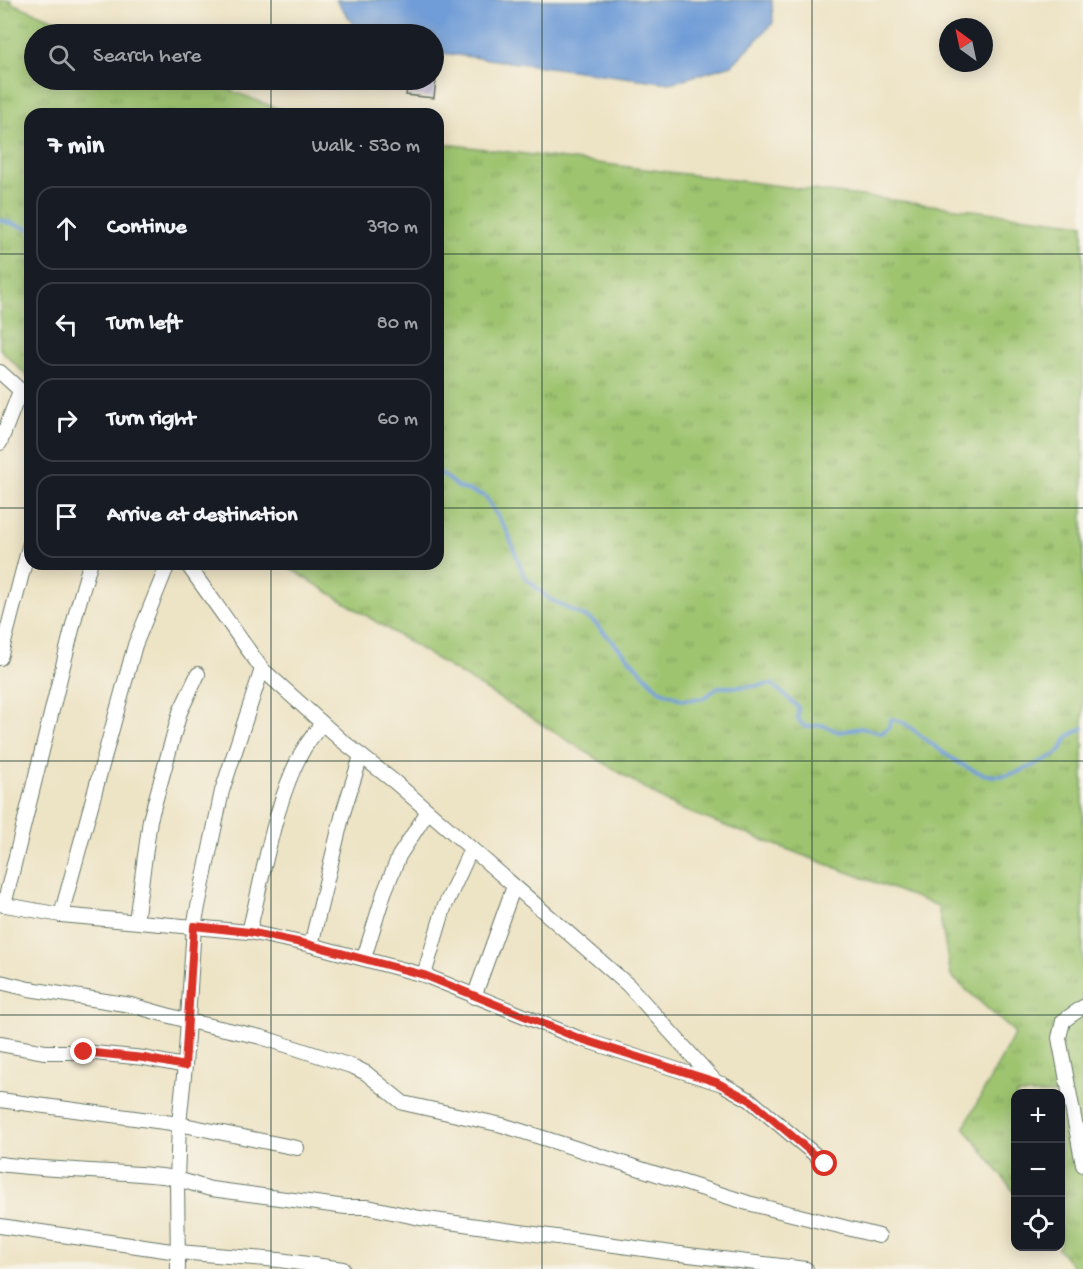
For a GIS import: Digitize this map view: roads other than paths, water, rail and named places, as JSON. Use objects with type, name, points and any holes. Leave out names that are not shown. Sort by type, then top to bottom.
[{"type":"street","points":[[0,372],[24,394]]},
{"type":"street","points":[[0,443],[24,397]]},
{"type":"street","points":[[0,658],[24,566]]},
{"type":"street","points":[[88,570],[75,613],[2,905],[61,915],[249,932],[364,958],[424,975],[578,1038],[716,1082],[750,1100],[825,1164]]},
{"type":"street","points":[[61,915],[135,645],[166,570]]},
{"type":"street","points":[[191,570],[262,669],[628,984],[716,1082]]},
{"type":"street","points":[[178,1269],[179,1124],[194,926],[222,791],[262,669]]},
{"type":"street","points":[[136,921],[150,819],[180,712],[198,674]]},
{"type":"street","points":[[249,932],[273,833],[291,776],[304,749],[322,723]]},
{"type":"street","points":[[311,945],[343,813],[361,756]]},
{"type":"street","points":[[364,958],[384,893],[399,856],[428,811]]},
{"type":"street","points":[[424,975],[444,908],[471,849]]},
{"type":"street","points":[[474,997],[513,886]]},
{"type":"street","points":[[0,982],[28,989],[131,1005],[188,1021],[261,1037],[366,1073],[404,1103],[502,1125],[748,1203],[879,1236]]},
{"type":"street","points":[[1082,1157],[1059,1038],[1063,1021],[1083,1007]]},
{"type":"street","points":[[0,1044],[45,1052],[84,1052],[144,1058],[185,1066]]},
{"type":"street","points":[[0,1100],[179,1124],[297,1148]]},
{"type":"street","points":[[0,1164],[40,1170],[165,1176],[211,1189],[346,1207],[369,1207],[431,1220],[806,1269]]},
{"type":"street","points":[[0,1226],[178,1252],[279,1260],[342,1269]]},
{"type":"water","points":[[336,0],[772,0],[773,23],[732,65],[670,83],[444,53],[444,24],[354,24]]},
{"type":"waterway","points":[[0,220],[24,227]]},
{"type":"waterway","points":[[444,476],[458,487],[485,496],[507,531],[524,576],[549,599],[592,620],[659,690],[683,700],[704,698],[719,687],[772,684],[798,707],[798,719],[805,727],[822,725],[839,732],[861,728],[882,733],[889,727],[891,719],[903,722],[960,764],[973,770],[998,776],[1019,772],[1053,756],[1062,748],[1067,737],[1083,728]]}]
